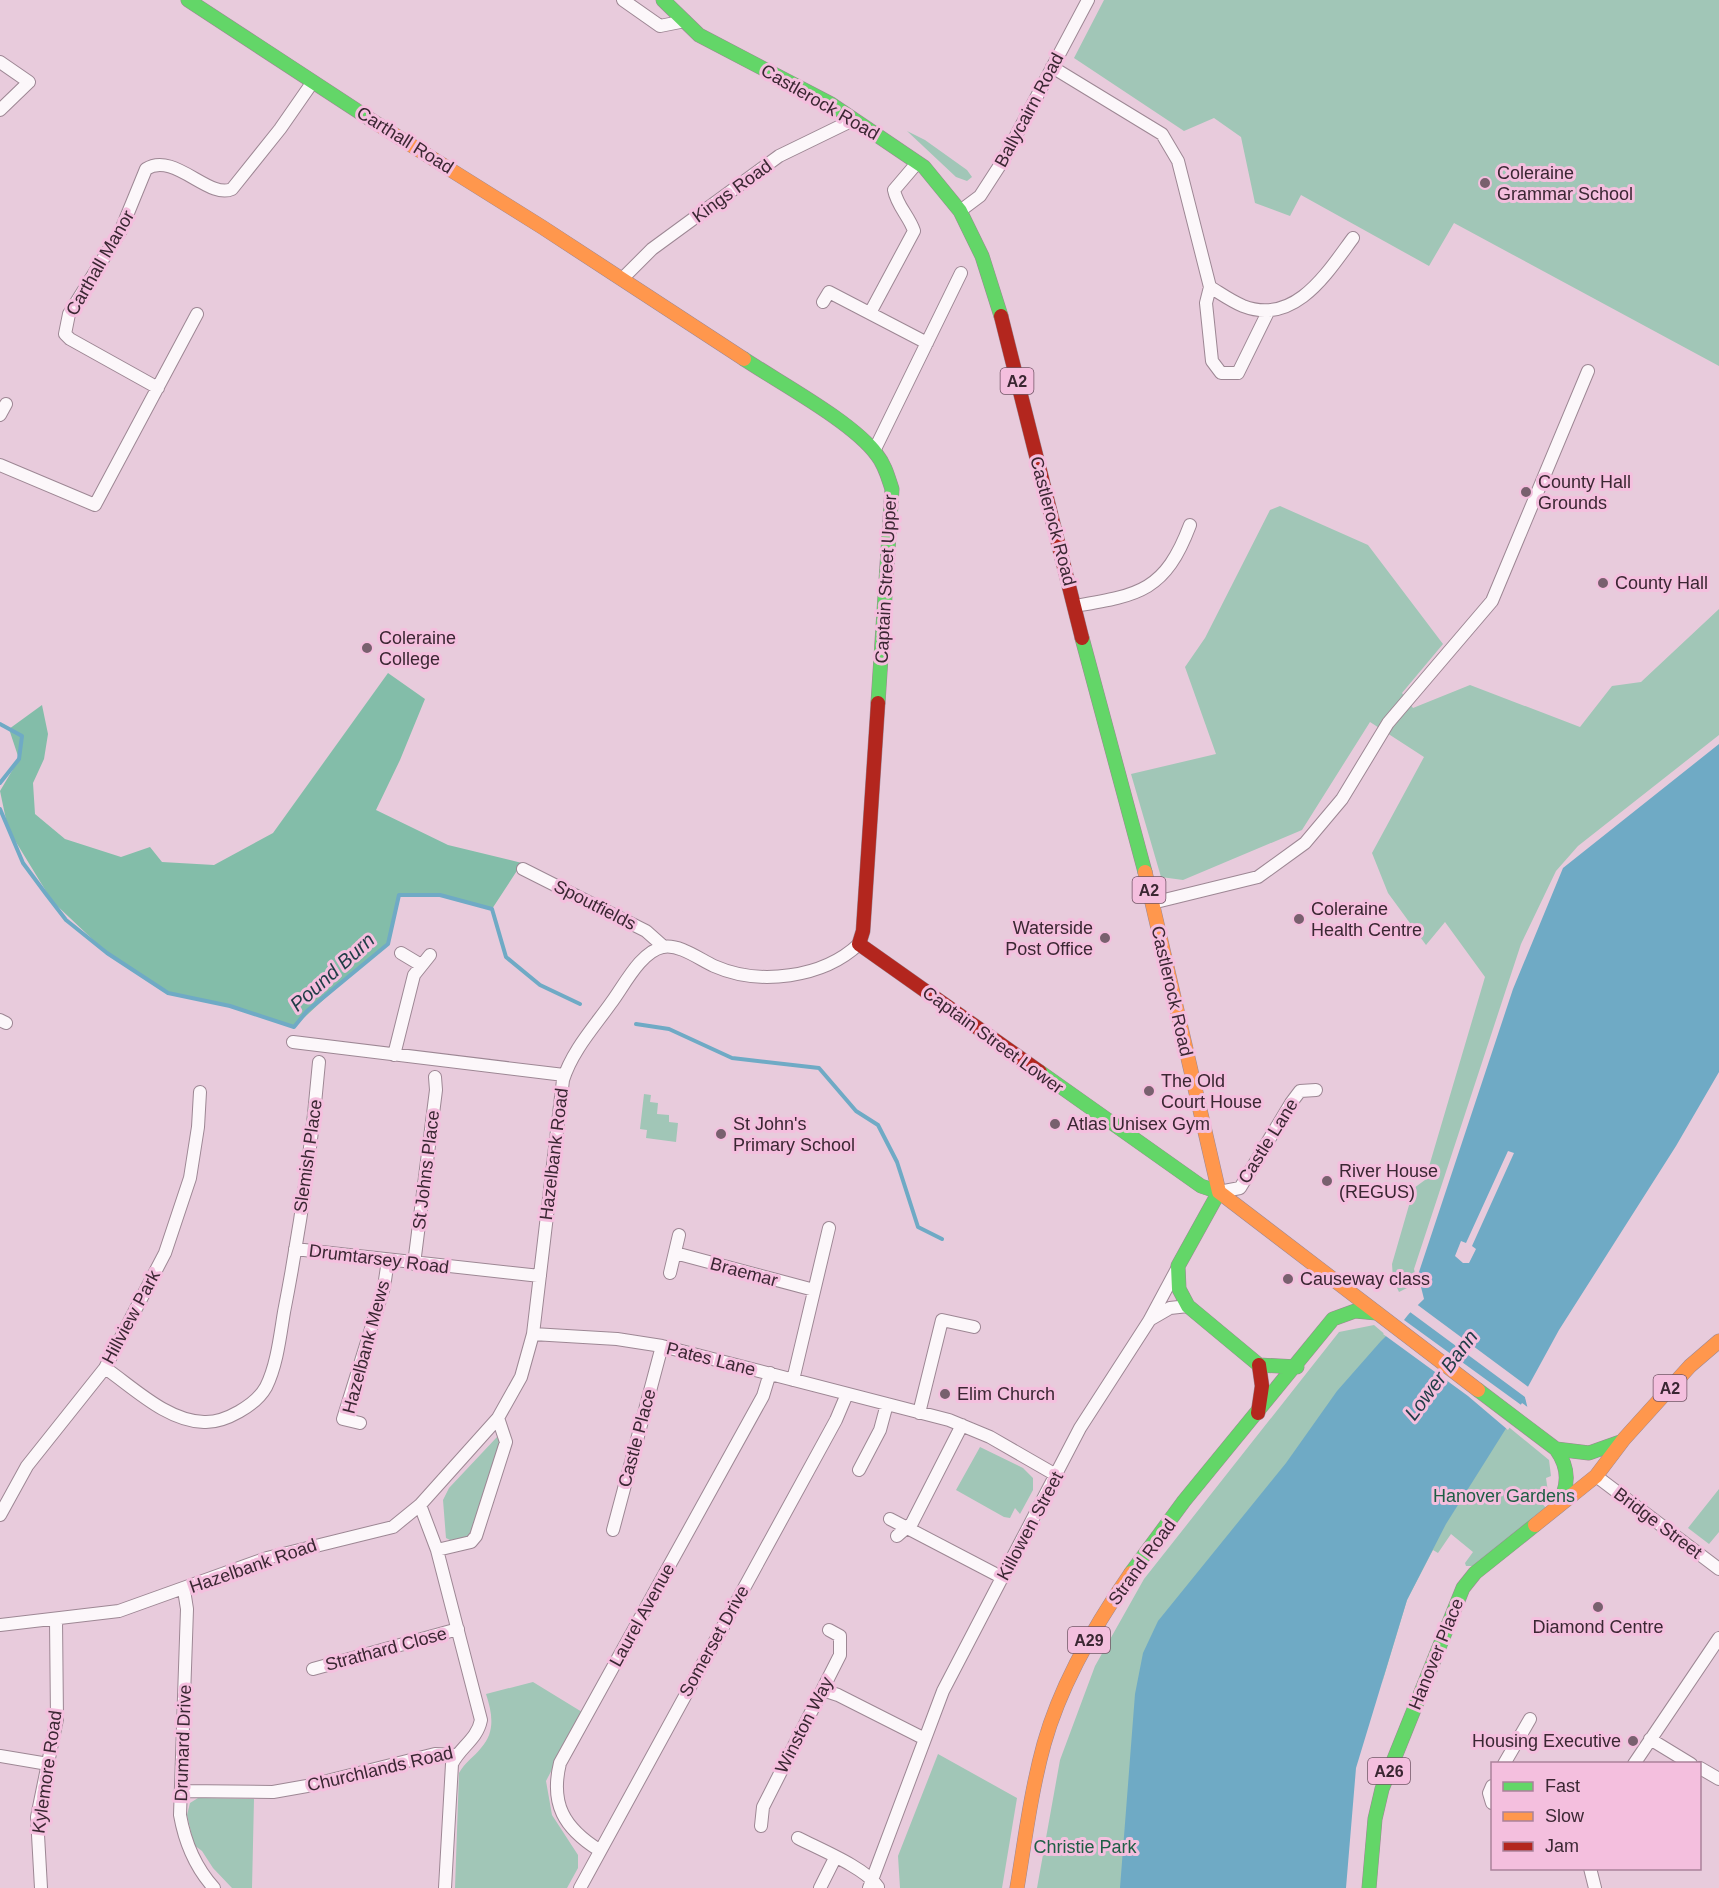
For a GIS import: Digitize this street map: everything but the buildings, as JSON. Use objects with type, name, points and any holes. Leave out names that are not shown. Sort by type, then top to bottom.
[{"type":"main road","name":"Carthall Road","points":[[188,0],[312,83],[622,279]]},
{"type":"main road","name":"Castlerock Road","points":[[663,0],[699,35],[831,104],[924,167],[960,210],[982,256],[996,298],[1152,903],[1219,1192]]},
{"type":"main road","name":"Captain Street Upper","points":[[622,279],[852,430],[875,449],[886,466],[892,489],[872,823],[863,932],[859,944]]},
{"type":"main road","name":"Captain Street Lower","points":[[859,944],[1191,1180],[1219,1192],[1336,1280],[1358,1306]]},
{"type":"main road","name":"Killowen Street","points":[[1178,1266],[1219,1192]]},
{"type":"main road","points":[[1178,1266],[1179,1289],[1188,1306],[1259,1365],[1297,1367]]},
{"type":"main road","points":[[1333,1319],[1339,1299],[1336,1280]]},
{"type":"main road","points":[[1333,1319],[1358,1306]]},
{"type":"main road","name":"A2","points":[[1358,1306],[1377,1313],[1556,1449],[1586,1455],[1605,1450],[1624,1439]]},
{"type":"main road","name":"Strand Road","points":[[1017,1888],[1033,1787],[1046,1737],[1060,1698],[1085,1646],[1134,1567],[1297,1367],[1333,1319]]},
{"type":"main road","name":"A2","points":[[1596,1476],[1624,1439],[1690,1366],[1719,1341]]},
{"type":"main road","points":[[1258,1413],[1262,1386],[1259,1365]]},
{"type":"main road","points":[[1554,1511],[1563,1497],[1567,1478],[1566,1465],[1556,1449]]},
{"type":"main road","name":"Hanover Place","points":[[1369,1888],[1375,1818],[1382,1789],[1463,1588],[1475,1573],[1596,1476]]},
{"type":"street","points":[[623,0],[660,26],[685,21]]},
{"type":"street","name":"Ballycairn Road","points":[[960,210],[980,196],[986,187],[1088,0]]},
{"type":"street","points":[[0,62],[29,82],[0,110]]},
{"type":"street","points":[[1052,67],[1162,134],[1178,161],[1210,287],[1206,303],[1212,362],[1221,373],[1238,373],[1268,312]]},
{"type":"street","name":"Carthall Manor","points":[[158,388],[70,339],[66,334],[69,314],[121,230],[146,169],[160,165],[220,191],[232,189],[280,129],[312,83]]},
{"type":"street","name":"Kings Road","points":[[622,279],[652,249],[779,156],[853,120]]},
{"type":"street","points":[[870,313],[914,231],[910,220],[896,200],[894,190],[917,163]]},
{"type":"street","points":[[1210,287],[1243,306],[1268,312],[1293,304],[1318,285],[1353,238]]},
{"type":"street","points":[[875,449],[961,273]]},
{"type":"street","points":[[823,302],[829,292],[927,343]]},
{"type":"street","points":[[0,465],[95,505],[197,314]]},
{"type":"street","points":[[1152,903],[1258,877],[1305,843],[1342,799],[1388,723],[1492,601],[1587,371]]},
{"type":"street","points":[[1075,606],[1119,598],[1147,589],[1166,571],[1181,547],[1190,525]]},
{"type":"street","name":"Spoutfields","points":[[523,869],[646,931],[664,947]]},
{"type":"street","points":[[664,947],[679,948],[716,967],[761,977],[782,976],[839,960],[859,944]]},
{"type":"street","name":"Hazelbank Road","points":[[0,1625],[119,1611],[184,1590],[267,1558],[393,1527],[420,1505],[498,1418],[521,1377],[532,1334],[557,1114],[564,1075],[572,1057],[644,959],[664,947]]},
{"type":"street","points":[[401,952],[421,965]]},
{"type":"street","points":[[394,1055],[414,975],[430,955]]},
{"type":"street","points":[[293,1042],[564,1075]]},
{"type":"street","name":"Slemish Place","points":[[295,1249],[319,1062]]},
{"type":"street","name":"St Johns Place","points":[[414,1264],[436,1090],[435,1077]]},
{"type":"street","name":"Castle Lane","points":[[1219,1192],[1240,1188],[1300,1091],[1316,1090]]},
{"type":"street","name":"Hillview Park","points":[[0,1515],[27,1466],[105,1368],[165,1253],[190,1178],[198,1127],[200,1092]]},
{"type":"street","points":[[793,1380],[829,1228]]},
{"type":"street","points":[[670,1273],[679,1235]]},
{"type":"street","name":"Drumtarsey Road","points":[[105,1368],[160,1406],[182,1418],[206,1422],[231,1415],[252,1402],[266,1388],[277,1352],[295,1249],[414,1264],[540,1276]]},
{"type":"street","name":"Braemar","points":[[675,1253],[814,1290]]},
{"type":"street","name":"Hazelbank Mews","points":[[360,1423],[343,1419],[384,1287],[388,1260]]},
{"type":"street","name":"Killowen Street","points":[[874,1886],[943,1691],[1095,1401],[1149,1321],[1178,1266]]},
{"type":"street","name":"Killowen Street","points":[[1149,1321],[1170,1308],[1188,1306]]},
{"type":"street","points":[[919,1413],[942,1320],[974,1327]]},
{"type":"street","name":"Pates Lane","points":[[532,1334],[617,1339],[662,1346],[887,1404],[962,1425],[990,1437],[1056,1475]]},
{"type":"street","name":"Castle Place","points":[[613,1530],[662,1346]]},
{"type":"street","name":"Laurel Avenue","points":[[599,1850],[567,1824],[556,1800],[555,1782],[560,1763],[763,1396],[770,1373]]},
{"type":"street","name":"Somerset Drive","points":[[580,1888],[836,1420],[847,1394]]},
{"type":"street","points":[[859,1470],[880,1430],[887,1404]]},
{"type":"street","points":[[437,1550],[471,1542],[476,1536],[506,1442],[498,1418]]},
{"type":"street","points":[[897,1536],[912,1523],[962,1425]]},
{"type":"street","name":"Bridge Street","points":[[1596,1476],[1719,1569]]},
{"type":"street","name":"Churchlands Road","points":[[181,1791],[273,1792],[307,1786],[435,1754],[456,1755],[479,1733],[481,1720],[458,1629],[437,1550],[420,1505]]},
{"type":"street","points":[[890,1519],[1003,1578]]},
{"type":"street","name":"Drumard Drive","points":[[184,1590],[187,1609],[180,1815],[184,1838],[196,1864],[214,1888]]},
{"type":"street","name":"Kylemore Road","points":[[41,1888],[37,1817],[57,1719],[56,1620]]},
{"type":"street","name":"Strathard Close","points":[[313,1669],[458,1629]]},
{"type":"street","name":"Winston Way","points":[[761,1826],[763,1808],[840,1655],[840,1636],[829,1630]]},
{"type":"street","points":[[1636,1762],[1719,1638]]},
{"type":"street","points":[[823,1690],[838,1695],[926,1739]]},
{"type":"street","points":[[1505,1762],[1530,1719]]},
{"type":"street","points":[[1650,1739],[1688,1762]]},
{"type":"street","points":[[445,1888],[451,1778],[456,1755]]},
{"type":"street","points":[[0,1756],[48,1764]]},
{"type":"street","points":[[1701,1769],[1719,1779]]},
{"type":"street","points":[[798,1838],[835,1858],[874,1886]]},
{"type":"street","points":[[820,1888],[835,1858]]},
{"type":"street","points":[[1590,1870],[1594,1888]]},
{"type":"green space","name":"Coleraine Grammar School","points":[[1104,0],[1719,0],[1719,366],[1454,223],[1429,266],[1301,195],[1290,216],[1255,203],[1241,137],[1214,118],[1184,131],[1074,58]]},
{"type":"green space","points":[[907,131],[925,140],[967,170],[972,177],[967,181],[956,177]]},
{"type":"green space","points":[[1280,506],[1368,545],[1443,644],[1402,693],[1413,708],[1470,685],[1580,727],[1612,686],[1641,682],[1719,609],[1719,735],[1578,846],[1556,871],[1521,944],[1414,1269],[1417,1283],[1399,1292],[1393,1279],[1392,1264],[1414,1188],[1425,1180],[1485,977],[1445,922],[1426,945],[1388,893],[1372,853],[1424,757],[1370,722],[1302,830],[1183,880],[1161,877],[1131,774],[1216,754],[1185,667],[1205,638],[1270,510]]},
{"type":"green space","points":[[388,673],[425,699],[376,810],[448,845],[522,863],[492,909],[440,895],[399,895],[388,944],[294,1027],[230,1006],[168,993],[107,953],[52,901],[8,829],[0,791],[19,759],[9,729],[42,705],[48,734],[44,759],[33,783],[35,814],[65,839],[121,857],[150,847],[162,862],[214,865],[273,833]]},
{"type":"green space","points":[[644,1094],[651,1095],[650,1102],[658,1103],[657,1114],[669,1115],[669,1122],[678,1123],[676,1142],[646,1138],[647,1130],[640,1129]]},
{"type":"green space","name":"Christie Park","points":[[1374,1325],[1388,1337],[1144,1888],[1037,1888],[1060,1760],[1095,1666],[1144,1579],[1339,1332]]},
{"type":"green space","name":"Hanover Gardens","points":[[1505,1424],[1549,1460],[1551,1476],[1546,1478],[1548,1492],[1539,1500],[1546,1508],[1473,1566],[1466,1566],[1465,1563],[1473,1552],[1451,1534],[1438,1553],[1433,1550],[1407,1600],[1382,1683],[1402,1593]]},
{"type":"green space","points":[[497,1437],[500,1443],[472,1530],[467,1537],[450,1540],[446,1538],[443,1500],[449,1488]]},
{"type":"green space","points":[[980,1447],[1023,1468],[1033,1478],[1033,1490],[1020,1514],[1015,1508],[1010,1518],[1004,1517],[956,1490]]},
{"type":"green space","points":[[1719,1489],[1719,1532],[1709,1544],[1688,1528]]},
{"type":"green space","points":[[533,1682],[582,1712],[546,1781],[552,1815],[578,1855],[578,1868],[567,1888],[455,1888],[459,1773],[486,1742],[489,1735],[491,1715],[486,1694]]},
{"type":"green space","points":[[938,1754],[1017,1798],[1002,1888],[900,1888],[898,1856]]},
{"type":"green space","points":[[198,1798],[254,1799],[252,1888],[232,1888],[213,1868],[202,1851],[194,1845],[187,1815],[190,1803]]},
{"type":"water","name":"Lower Bann","points":[[1719,744],[1719,1072],[1676,1146],[1559,1330],[1524,1394],[1529,1408],[1522,1403],[1446,1524],[1407,1600],[1356,1768],[1346,1888],[1120,1888],[1135,1694],[1143,1653],[1158,1621],[1286,1463],[1337,1391],[1381,1341],[1424,1299],[1418,1275],[1513,989],[1563,868]]},
{"type":"pier","points":[[1508,1151],[1514,1153],[1472,1246],[1476,1249],[1469,1263],[1463,1263],[1455,1256],[1461,1241],[1466,1243]]},
{"type":"pier","points":[[1415,1303],[1531,1389],[1527,1395],[1532,1409],[1528,1411],[1523,1407],[1508,1430],[1468,1396],[1383,1334]],"holes":[[[1410,1312],[1525,1397],[1528,1410],[1404,1320]]]},
{"type":"waterway","name":"Pound Burn","points":[[0,724],[22,736],[19,759],[0,783]]},
{"type":"waterway","name":"Pound Burn","points":[[0,809],[23,863],[66,920],[107,953],[168,993],[230,1006],[294,1027],[307,1011],[388,944],[399,895],[440,895],[492,909],[506,957],[540,985],[580,1004]]},
{"type":"waterway","name":"Pound Burn","points":[[636,1024],[669,1029],[732,1058],[819,1068],[856,1111],[878,1125],[897,1162],[918,1227],[942,1239]]},
{"type":"traffic: fast","points":[[188,0],[379,125]]},
{"type":"traffic: fast","points":[[663,0],[699,35],[831,104],[924,167],[960,211],[982,256],[1001,316]]},
{"type":"traffic: fast","points":[[744,359],[851,429],[877,455],[886,471],[892,489],[878,703]]},
{"type":"traffic: fast","points":[[1082,638],[1145,872]]},
{"type":"traffic: fast","points":[[1040,1072],[1201,1186],[1219,1192]]},
{"type":"traffic: fast","points":[[1219,1192],[1178,1266],[1179,1289],[1188,1306],[1259,1365],[1297,1367]]},
{"type":"traffic: fast","points":[[1131,1573],[1184,1501],[1333,1319],[1355,1311],[1377,1313]]},
{"type":"traffic: fast","points":[[1478,1390],[1556,1449],[1561,1456],[1566,1471],[1566,1485],[1557,1507]]},
{"type":"traffic: fast","points":[[1556,1449],[1589,1453],[1620,1442]]},
{"type":"traffic: fast","points":[[1369,1888],[1375,1819],[1382,1789],[1463,1588],[1475,1573],[1535,1525]]},
{"type":"traffic: slow","points":[[379,125],[542,227],[744,359]]},
{"type":"traffic: slow","points":[[1145,872],[1219,1192]]},
{"type":"traffic: slow","points":[[1219,1192],[1478,1390]]},
{"type":"traffic: slow","points":[[1535,1525],[1596,1476],[1624,1439],[1690,1366],[1719,1341]]},
{"type":"traffic: slow","points":[[1017,1888],[1035,1780],[1051,1721],[1080,1655],[1131,1573]]},
{"type":"traffic: jam","points":[[1001,316],[1082,638]]},
{"type":"traffic: jam","points":[[878,703],[863,931],[859,944],[1040,1072]]},
{"type":"traffic: jam","points":[[1258,1413],[1262,1386],[1259,1365]]},
{"type":"place","name":"Coleraine Grammar School","points":[[1485,183]]},
{"type":"place","name":"County Hall Grounds","points":[[1526,492]]},
{"type":"place","name":"County Hall","points":[[1603,583]]},
{"type":"place","name":"Coleraine College","points":[[367,648]]},
{"type":"place","name":"Coleraine Health Centre","points":[[1299,919]]},
{"type":"place","name":"Waterside Post Office","points":[[1105,938]]},
{"type":"place","name":"The Old Court House","points":[[1149,1091]]},
{"type":"place","name":"Atlas Unisex Gym","points":[[1055,1124]]},
{"type":"place","name":"St John's Primary School","points":[[721,1134]]},
{"type":"place","name":"River House (REGUS)","points":[[1327,1181]]},
{"type":"place","name":"Causeway class","points":[[1288,1279]]},
{"type":"place","name":"Elim Church","points":[[945,1394]]},
{"type":"place","name":"Diamond Centre","points":[[1598,1607]]},
{"type":"place","name":"Housing Executive","points":[[1633,1741]]}]
